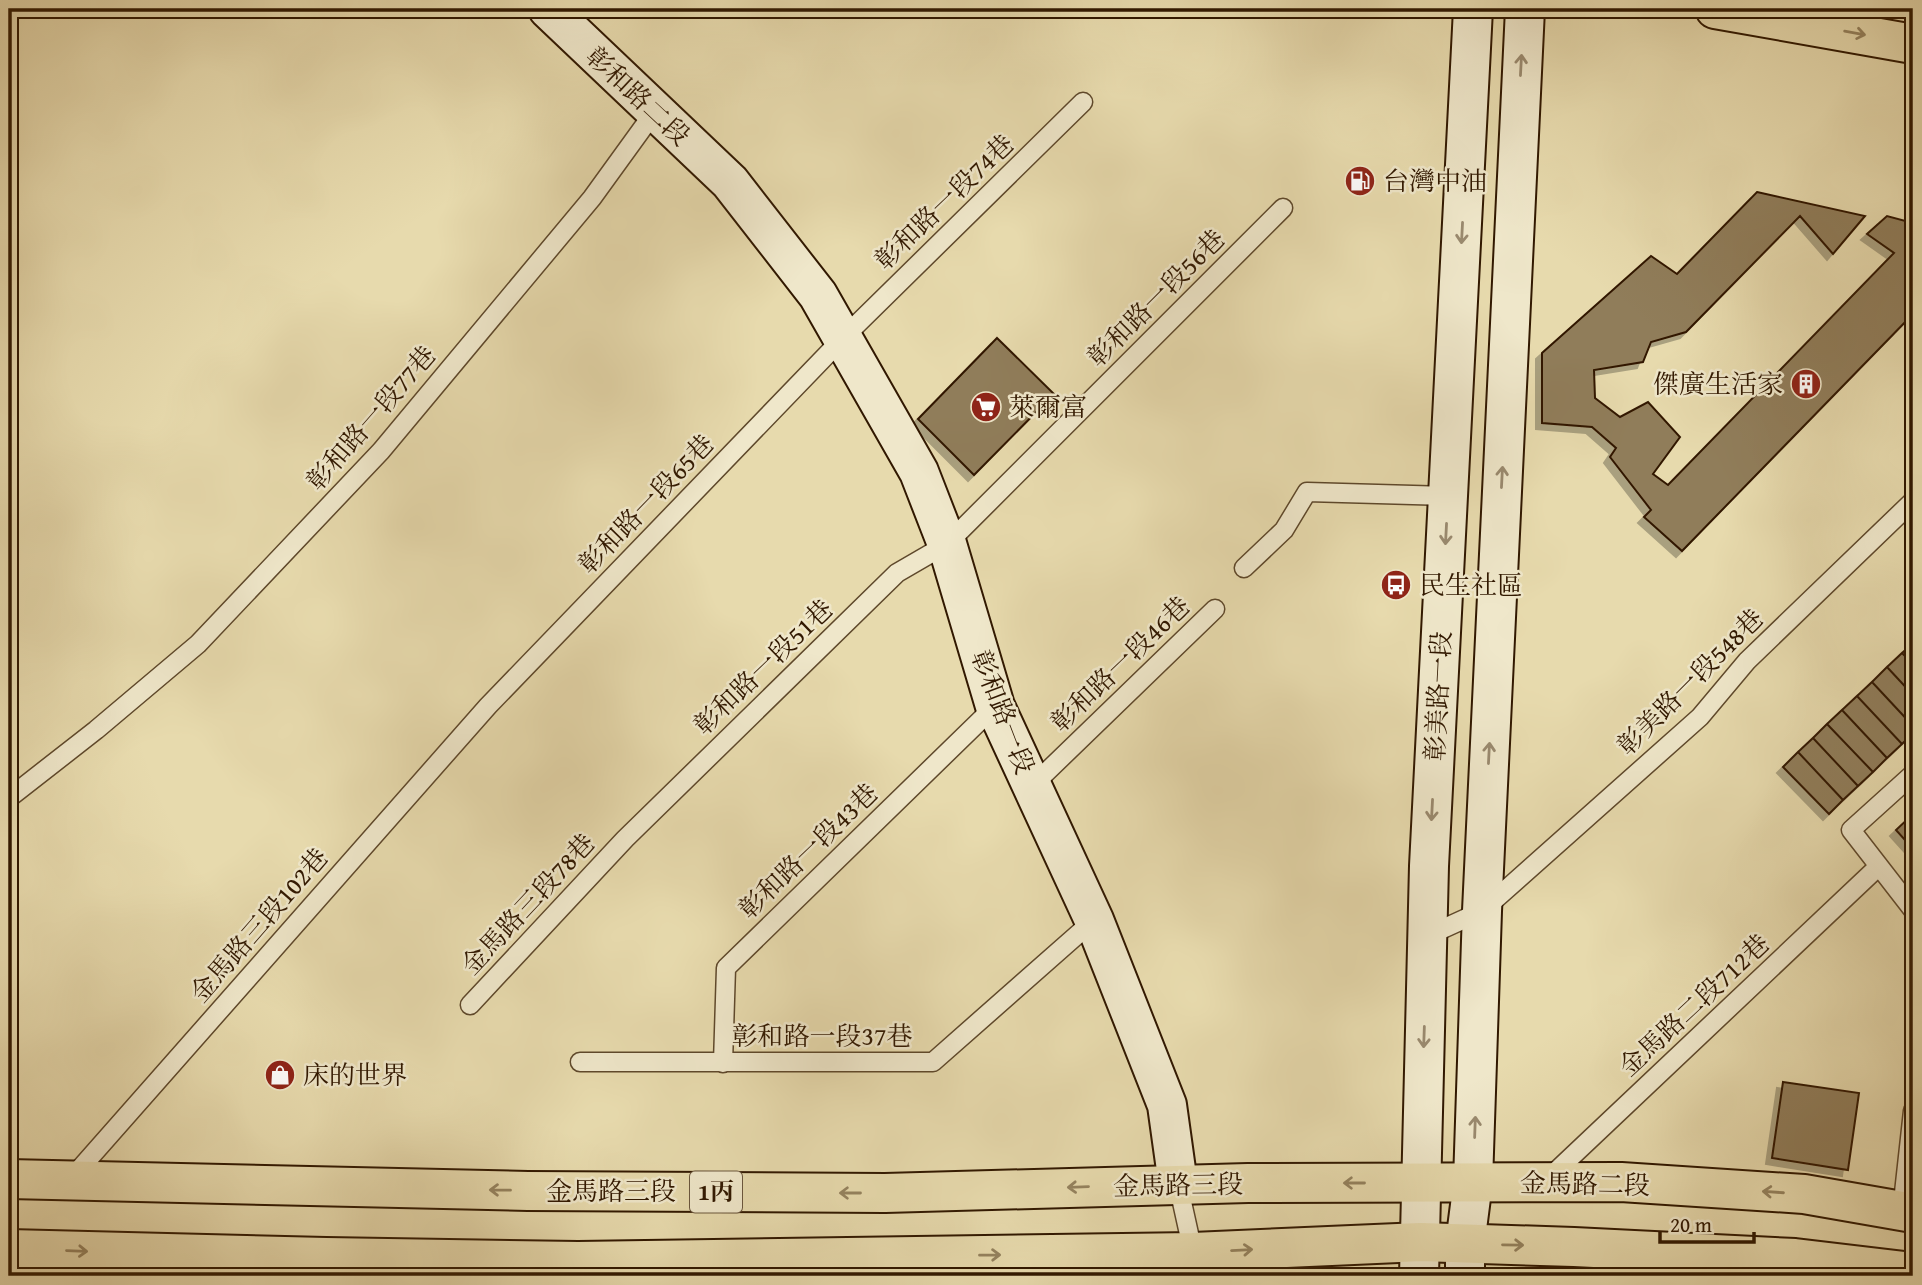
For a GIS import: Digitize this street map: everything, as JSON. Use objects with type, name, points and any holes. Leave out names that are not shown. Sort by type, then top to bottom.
[{"type":"main road","name":"彰和路二段","points":[[548,9],[730,182]]},
{"type":"main road","name":"彰美路一段","points":[[1420,1259],[1427,936],[1473,9]]},
{"type":"main road","name":"彰美路一段","points":[[1465,1260],[1473,1182],[1482,911],[1525,9]]},
{"type":"main road","points":[[1715,9],[1913,44]]},
{"type":"main road","points":[[1468,116],[1518,121]]},
{"type":"main road","name":"彰和路一段","points":[[730,182],[818,295],[919,471],[947,544],[995,706],[1094,920],[1167,1105],[1178,1184]]},
{"type":"main road","name":"金馬路三段","points":[[9,1179],[528,1191],[885,1194],[1178,1184],[1423,1183]]},
{"type":"main road","name":"金馬路二段","points":[[1423,1183],[1621,1182],[1804,1194],[1908,1212]]},
{"type":"main road","points":[[9,1249],[327,1267],[578,1261],[897,1266],[1465,1260],[1574,1247],[1795,1258],[1913,1272]]},
{"type":"lane","name":"彰和路一段74巷","points":[[843,338],[1083,102]]},
{"type":"lane","name":"彰和路一段77巷","points":[[9,798],[96,730],[198,644],[382,451],[592,198],[655,111]]},
{"type":"lane","name":"彰和路一段56巷","points":[[947,544],[1283,208]]},
{"type":"lane","name":"彰和路一段65巷","points":[[488,706],[843,338]]},
{"type":"lane","points":[[1244,568],[1284,530],[1307,492],[1448,496]]},
{"type":"lane","name":"彰美路一段548巷","points":[[1427,936],[1482,911],[1700,717],[1747,661],[1913,500]]},
{"type":"lane","name":"彰和路一段51巷","points":[[625,839],[897,573],[947,544]]},
{"type":"lane","name":"彰和路一段46巷","points":[[1032,786],[1215,609]]},
{"type":"lane","name":"金馬路三段102巷","points":[[69,1180],[488,706]]},
{"type":"lane","name":"彰和路一段43巷","points":[[723,1063],[726,968],[995,706]]},
{"type":"lane","points":[[1913,774],[1851,831],[1913,910]]},
{"type":"lane","name":"金馬路三段78巷","points":[[470,1005],[625,839]]},
{"type":"lane","name":"金馬路二段712巷","points":[[1545,1182],[1879,866]]},
{"type":"lane","name":"彰和路一段37巷","points":[[580,1062],[933,1062],[1094,920]]},
{"type":"lane","points":[[1908,1212],[1913,1111]]},
{"type":"lane","name":"彰和路一段","points":[[1178,1184],[1198,1264]]},
{"type":"building","name":"傑廣生活家","points":[[1757,192],[1865,216],[1833,254],[1800,216],[1686,332],[1651,342],[1643,362],[1594,370],[1595,398],[1620,417],[1648,402],[1680,437],[1653,474],[1668,485],[1894,253],[1867,234],[1887,216],[1913,223],[1913,314],[1682,551],[1644,517],[1651,510],[1610,457],[1616,448],[1592,427],[1542,423],[1542,353],[1651,256],[1677,274]]},
{"type":"building","name":"萊爾富","points":[[997,338],[1054,394],[974,475],[918,419]]},
{"type":"building","points":[[1913,643],[1913,664],[1902,653]]},
{"type":"building","points":[[1902,653],[1913,664],[1913,695],[1887,667]]},
{"type":"building","points":[[1887,667],[1913,695],[1913,726],[1872,682]]},
{"type":"building","points":[[1872,682],[1913,726],[1913,733],[1902,744],[1857,696]]},
{"type":"building","points":[[1857,696],[1902,744],[1887,758],[1842,710]]},
{"type":"building","points":[[1842,710],[1887,758],[1873,772],[1827,724]]},
{"type":"building","points":[[1827,724],[1873,772],[1858,786],[1813,738]]},
{"type":"building","points":[[1813,738],[1858,786],[1843,800],[1798,752]]},
{"type":"building","points":[[1798,752],[1843,800],[1829,814],[1783,767]]},
{"type":"building","points":[[1913,814],[1913,849],[1896,830]]},
{"type":"building","points":[[1783,1082],[1859,1093],[1848,1170],[1772,1158]]},
{"type":"place","name":"台灣中油","points":[[1360,181]]},
{"type":"place","name":"傑廣生活家","points":[[1806,384]]},
{"type":"place","name":"萊爾富","points":[[986,407]]},
{"type":"place","name":"民生社區","points":[[1396,585]]},
{"type":"place","name":"床的世界","points":[[280,1075]]}]
